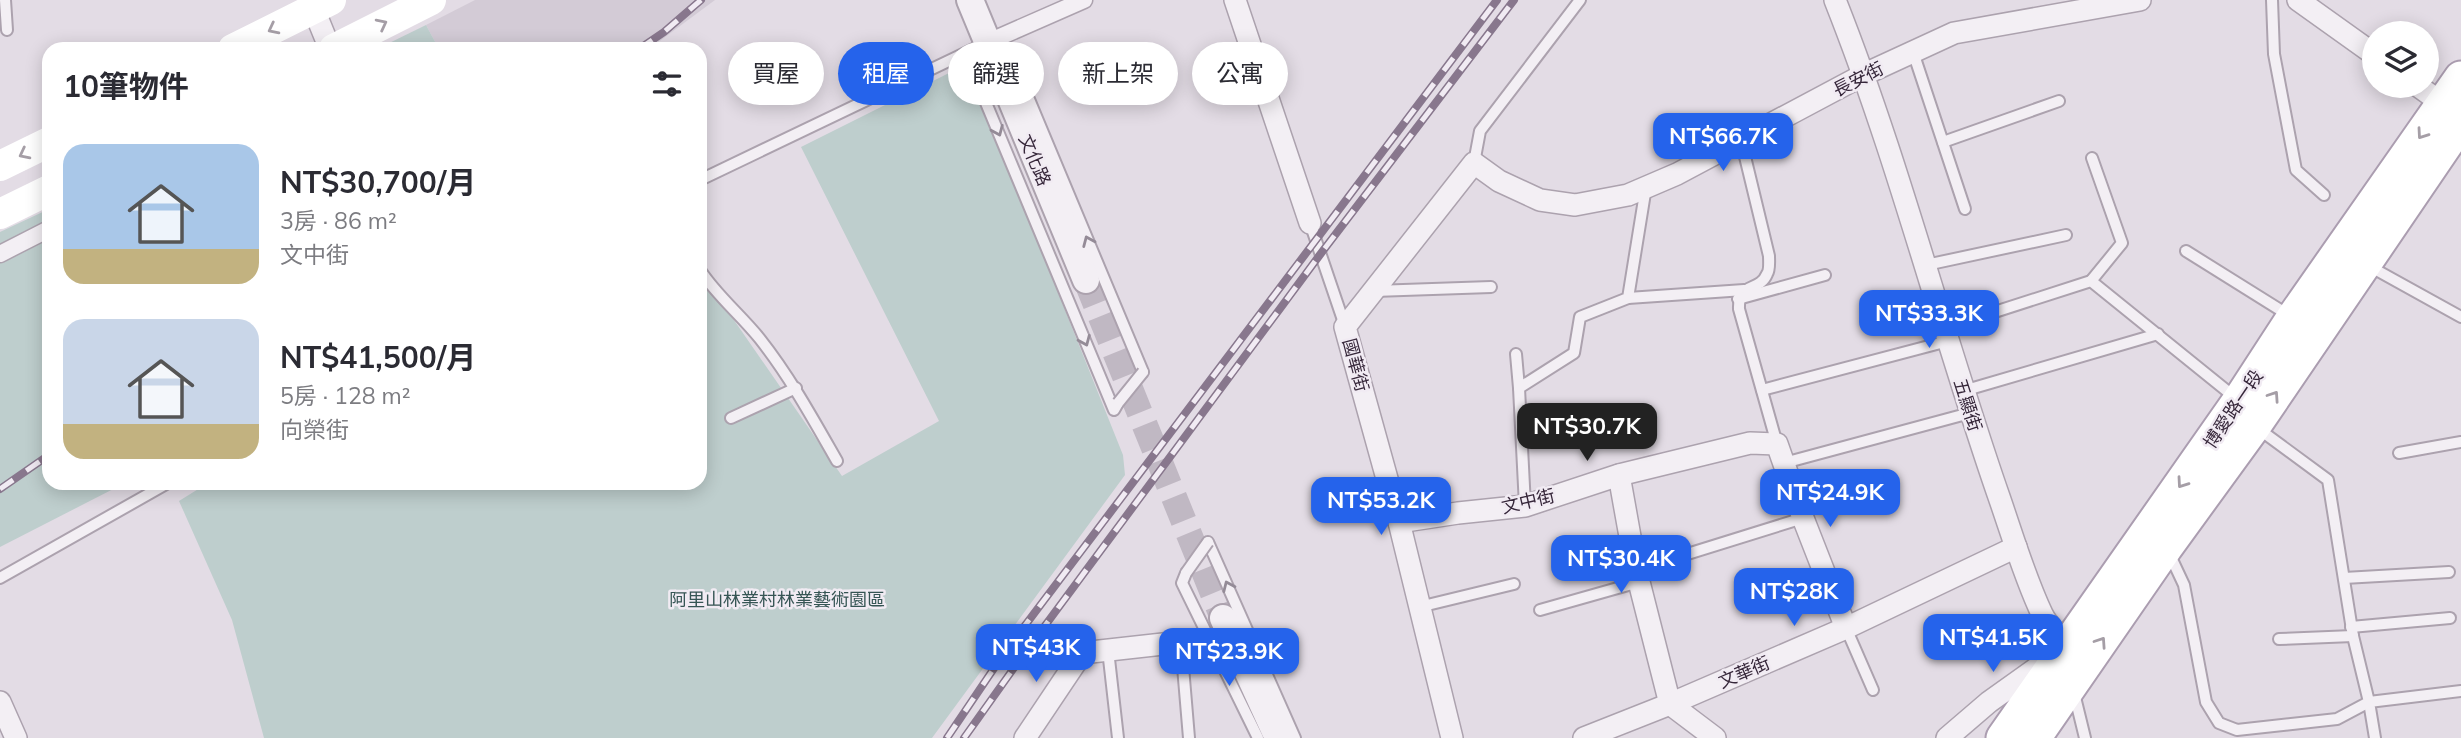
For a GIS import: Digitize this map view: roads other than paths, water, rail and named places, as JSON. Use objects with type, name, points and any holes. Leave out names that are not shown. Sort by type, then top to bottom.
[{"type":"main road","points":[[346,42],[431,0]]},
{"type":"main road","points":[[246,42],[318,3]]},
{"type":"main road","name":"博愛路一段","points":[[2003,738],[2067,647],[2363,262],[2448,103]]},
{"type":"main road","name":"博愛路一段","points":[[2034,738],[2166,547],[2247,413],[2293,318],[2448,103]]},
{"type":"main road","points":[[0,166],[42,145]]},
{"type":"main road","points":[[0,214],[42,193]]},
{"type":"street","name":"文化路","points":[[970,0],[986,42]]},
{"type":"street","points":[[988,42],[1084,0]]},
{"type":"street","name":"國華街","points":[[1235,0],[1310,223]]},
{"type":"street","name":"五顯街","points":[[1835,0],[1865,74],[1970,413],[2016,547],[2043,616],[2067,647]]},
{"type":"street","name":"長安街","points":[[1474,163],[1499,181],[1540,200],[1575,205],[1628,195],[1741,141],[1865,74],[1954,33],[2134,0]]},
{"type":"street","points":[[2298,0],[2362,46]]},
{"type":"street","points":[[318,3],[330,42]]},
{"type":"street","name":"文化路","points":[[1012,105],[1086,280]]},
{"type":"street","points":[[1345,327],[1474,163]]},
{"type":"street","points":[[0,254],[42,233]]},
{"type":"street","name":"國華街","points":[[1345,327],[1399,522],[1452,738]]},
{"type":"street","name":"文中街","points":[[1399,522],[1525,506],[1619,475],[1751,443],[1781,453]]},
{"type":"street","points":[[1781,453],[1803,519],[1846,628]]},
{"type":"street","points":[[1619,475],[1638,576],[1670,704],[1715,738]]},
{"type":"street","name":"文華街","points":[[1584,738],[1846,628],[2016,547]]},
{"type":"street","points":[[1025,738],[1082,653],[1181,643],[1215,629],[1278,738]]},
{"type":"street","points":[[1947,738],[1989,702],[2067,647],[2072,684]]},
{"type":"street","points":[[0,702],[16,738]]},
{"type":"lane","points":[[5,0],[7,30]]},
{"type":"lane","points":[[1474,163],[1480,131],[1580,0]]},
{"type":"lane","points":[[2272,0],[2274,54],[2296,170],[2324,195]]},
{"type":"lane","points":[[986,43],[1018,73],[1143,372],[1114,410],[979,86],[986,43]]},
{"type":"lane","points":[[1913,52],[1965,209]]},
{"type":"lane","points":[[707,177],[948,61]]},
{"type":"lane","points":[[1943,142],[2059,102]]},
{"type":"lane","points":[[1741,141],[1769,256],[1768,273],[1760,283],[1741,294]]},
{"type":"lane","points":[[1762,390],[1946,335],[2091,281],[2122,243],[2092,158]]},
{"type":"lane","points":[[1628,298],[1646,187]]},
{"type":"lane","name":"國華街","points":[[1310,223],[1345,327]]},
{"type":"lane","points":[[1926,265],[2066,235]]},
{"type":"lane","points":[[2186,251],[2293,318]]},
{"type":"lane","points":[[2363,262],[2461,317]]},
{"type":"lane","points":[[1519,387],[1574,353],[1580,317],[1628,298],[1741,294],[1825,275]]},
{"type":"lane","points":[[707,280],[759,337],[796,388],[837,461]]},
{"type":"lane","points":[[2091,281],[2158,334],[2328,480],[2352,632],[2375,738]]},
{"type":"lane","points":[[1374,291],[1491,287]]},
{"type":"lane","points":[[1741,294],[1739,309],[1781,453],[1970,413]]},
{"type":"lane","points":[[1963,391],[2158,334]]},
{"type":"lane","points":[[1516,354],[1525,506]]},
{"type":"lane","points":[[731,418],[796,388]]},
{"type":"lane","points":[[2399,453],[2461,442]]},
{"type":"lane","points":[[0,578],[156,490]]},
{"type":"lane","points":[[1540,610],[1803,519]]},
{"type":"lane","points":[[1258,738],[1215,629],[1182,583],[1208,542],[1295,738]]},
{"type":"lane","points":[[2166,547],[2183,585],[2206,702],[2219,723],[2237,730],[2337,719],[2368,702],[2461,691]]},
{"type":"lane","points":[[2344,578],[2449,572]]},
{"type":"lane","points":[[1419,607],[1514,584]]},
{"type":"lane","points":[[2279,639],[2449,618]]},
{"type":"lane","points":[[1846,628],[1872,690]]},
{"type":"lane","points":[[1181,643],[1189,738]]},
{"type":"lane","points":[[1108,650],[1118,738]]},
{"type":"lane","points":[[2072,684],[2085,738]]},
{"type":"tunnel","points":[[1086,280],[1223,618]]},
{"type":"railway","points":[[649,42],[701,0]]},
{"type":"railway","points":[[947,738],[1005,652],[1497,0]]},
{"type":"railway","points":[[964,738],[1319,256],[1514,0]]},
{"type":"railway","points":[[0,489],[42,460]]},
{"type":"park label","name":"阿里山林業村林業藝術園區","points":[[777,599]]}]
